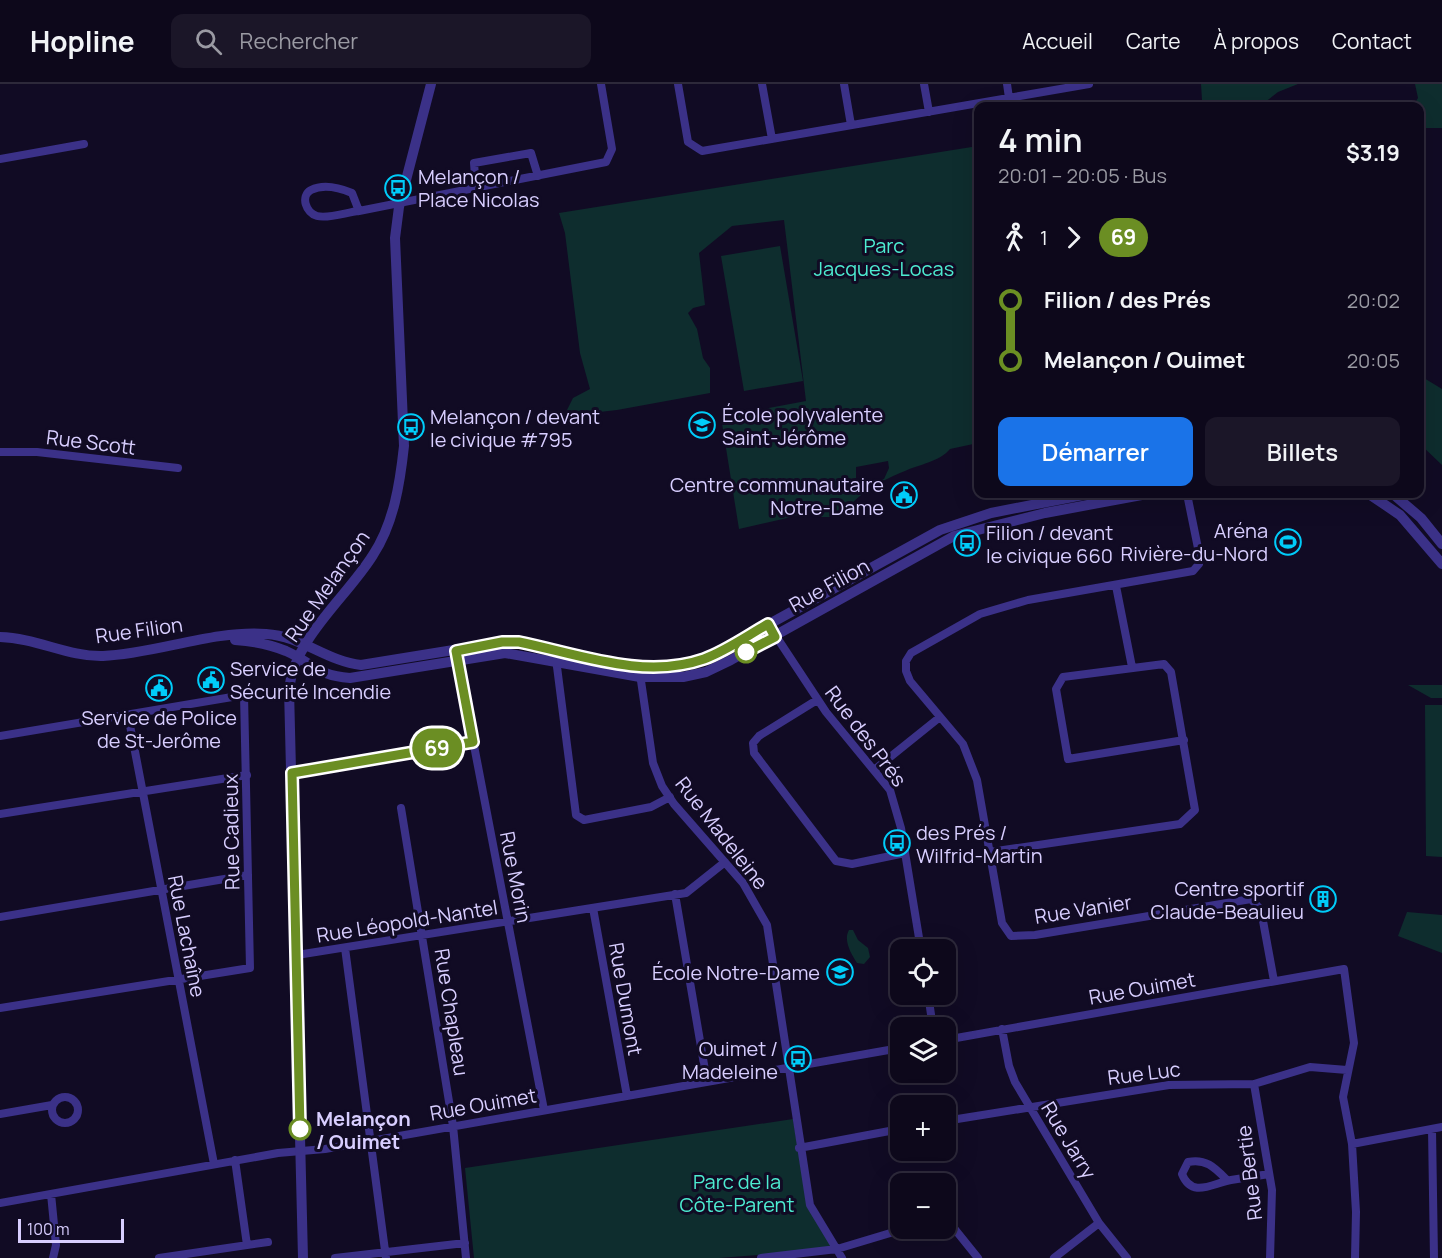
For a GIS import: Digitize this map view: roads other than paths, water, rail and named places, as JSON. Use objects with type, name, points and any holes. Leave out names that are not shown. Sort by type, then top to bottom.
[{"type":"street","name":"Rue Melançon","points":[[303,1258],[289,689],[291,675],[307,644],[373,556],[385,534],[400,480],[404,446],[395,238],[400,201],[431,84]]},
{"type":"street","points":[[359,211],[352,193],[338,187],[312,190],[306,195],[305,203],[309,212],[317,216],[359,211],[400,201],[606,162],[612,149],[601,84]]},
{"type":"street","points":[[678,84],[688,142],[702,151],[974,104]]},
{"type":"street","points":[[762,84],[772,139]]},
{"type":"street","points":[[844,84],[851,125]]},
{"type":"street","points":[[924,84],[929,112]]},
{"type":"street","points":[[1007,84],[1009,98]]},
{"type":"street","points":[[986,102],[1089,84]]},
{"type":"street","points":[[0,159],[84,144]]},
{"type":"street","points":[[476,188],[474,163],[531,153],[538,176]]},
{"type":"street","name":"Rue Scott","points":[[0,453],[37,452],[178,468]]},
{"type":"street","name":"Rue Filion","points":[[640,672],[705,658],[768,624],[991,513],[1068,498]]},
{"type":"street","name":"Rue Filion","points":[[214,638],[264,644],[287,652],[332,677],[350,678],[457,656],[511,642],[556,655],[640,672],[683,677],[708,671],[775,637],[952,531],[1126,498]]},
{"type":"street","points":[[1184,740],[1068,759],[1056,689],[1063,677],[1164,664],[1171,672],[1184,740],[1195,810],[1180,824],[990,852],[969,756],[910,681],[906,671],[906,661],[917,648],[980,614],[1000,607],[1193,571],[1199,564],[1189,498]]},
{"type":"street","points":[[1375,498],[1400,515],[1442,564]]},
{"type":"street","points":[[1398,498],[1420,518],[1442,544]]},
{"type":"street","points":[[1116,586],[1132,667]]},
{"type":"street","name":"Rue des Prés","points":[[768,624],[817,700],[891,790],[897,808],[919,939]]},
{"type":"street","name":"Rue Filion","points":[[0,637],[32,640],[89,656],[107,656],[214,638],[264,634],[283,636],[307,644],[342,663],[361,665],[457,656]]},
{"type":"street","points":[[556,655],[576,815],[584,820],[606,816],[651,807],[670,797]]},
{"type":"street","name":"Rue Morin","points":[[457,656],[544,1110]]},
{"type":"street","points":[[705,658],[708,671]]},
{"type":"street","name":"Rue Madeleine","points":[[640,672],[653,763],[670,797],[743,883],[767,925],[810,1205],[842,1258]]},
{"type":"street","name":"Rue Cadieux","points":[[128,715],[244,695],[250,968],[178,980]]},
{"type":"street","points":[[817,700],[759,736],[753,743],[754,753],[836,861],[852,864],[905,853]]},
{"type":"street","points":[[0,736],[128,715]]},
{"type":"street","name":"Rue Lachaîne","points":[[128,715],[214,1164]]},
{"type":"street","points":[[874,770],[940,717]]},
{"type":"street","points":[[292,773],[473,742]]},
{"type":"street","points":[[0,814],[247,775]]},
{"type":"street","name":"Rue Chapleau","points":[[401,808],[424,935],[453,1126],[466,1258]]},
{"type":"street","name":"Rue Vanier","points":[[990,852],[1002,923],[1011,936],[1035,935],[1251,899],[1261,910],[1274,981]]},
{"type":"street","name":"Rue Léopold-Nantel","points":[[297,955],[686,892],[725,862]]},
{"type":"street","points":[[0,917],[248,875]]},
{"type":"street","points":[[675,894],[707,1082]]},
{"type":"street","name":"Rue Dumont","points":[[593,908],[627,1096]]},
{"type":"street","points":[[345,948],[386,1256]]},
{"type":"street","name":"Rue Ouimet","points":[[956,1038],[1344,969],[1354,1043],[1347,1070]]},
{"type":"street","points":[[0,1008],[178,980]]},
{"type":"street","name":"Rue Jarry","points":[[1002,1029],[1009,1066],[1030,1107],[1099,1223],[1127,1258]]},
{"type":"street","name":"Rue Ouimet","points":[[0,1203],[235,1160],[372,1140],[890,1050]]},
{"type":"street","name":"Rue Luc","points":[[956,1119],[1169,1084],[1254,1084],[1310,1067],[1347,1070]]},
{"type":"street","points":[[1347,1070],[1343,1097],[1352,1144],[1356,1212],[1355,1258]]},
{"type":"street","name":"Rue Bertie","points":[[1254,1084],[1272,1190],[1270,1258]]},
{"type":"street","points":[[0,1114],[52,1105]]},
{"type":"street","points":[[1352,1144],[1442,1127]]},
{"type":"street","points":[[1432,1129],[1434,1258]]},
{"type":"street","points":[[800,1148],[890,1132]]},
{"type":"street","points":[[235,1160],[247,1245]]},
{"type":"street","points":[[1227,1180],[1206,1162],[1197,1160],[1188,1162],[1182,1174],[1185,1181],[1197,1189],[1211,1187],[1227,1180],[1269,1174]]},
{"type":"street","points":[[51,1194],[56,1245],[53,1258]]},
{"type":"street","points":[[1054,1258],[1099,1223]]},
{"type":"street","points":[[956,1231],[978,1258]]},
{"type":"street","points":[[761,1258],[837,1249],[890,1233]]},
{"type":"street","points":[[159,1258],[268,1242]]},
{"type":"street","points":[[335,1258],[386,1256],[465,1242]]},
{"type":"place","name":"Melançon / Place Nicolas","points":[[398,188]]},
{"type":"place","name":"École polyvalente Saint-Jérôme","points":[[702,425]]},
{"type":"place","name":"Melançon / devant le civique #795","points":[[411,427]]},
{"type":"place","name":"Centre communautaire Notre-Dame","points":[[904,495]]},
{"type":"place","name":"Aréna Rivière-du-Nord","points":[[1288,542]]},
{"type":"place","name":"Filion / devant le civique 660","points":[[967,543]]},
{"type":"place","name":"Service de Sécurité Incendie","points":[[211,680]]},
{"type":"place","name":"Service de Police de St-Jerôme","points":[[159,688]]},
{"type":"place","name":"des Prés / Wilfrid-Martin","points":[[897,843]]},
{"type":"place","name":"Centre sportif Claude-Beaulieu","points":[[1323,899]]},
{"type":"place","name":"École Notre-Dame","points":[[840,972]]},
{"type":"place","name":"Ouimet / Madeleine","points":[[798,1059]]},
{"type":"place","name":"Melançon / Ouimet","points":[[300,1129]]},
{"type":"park label","name":"Parc Jacques-Locas","points":[[884,256]]},
{"type":"park label","name":"Parc de la Côte-Parent","points":[[737,1192]]}]
